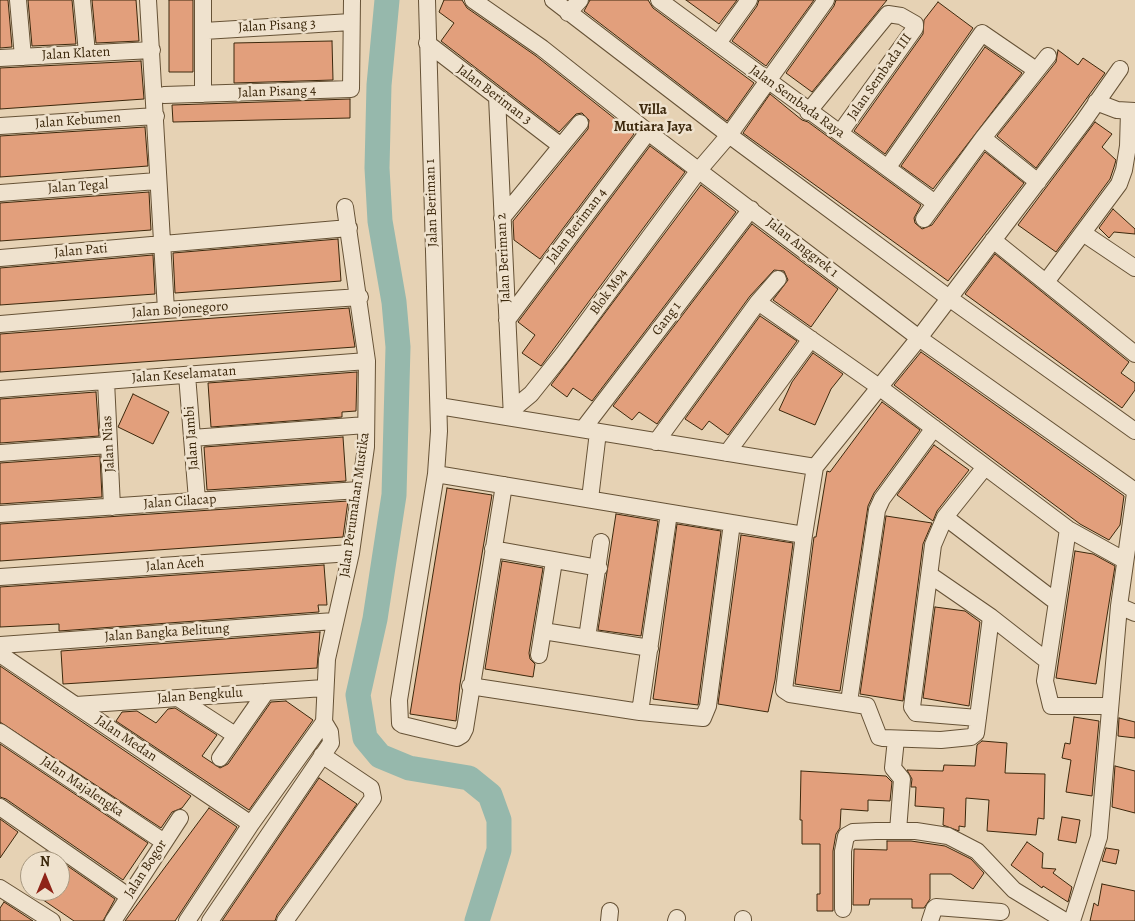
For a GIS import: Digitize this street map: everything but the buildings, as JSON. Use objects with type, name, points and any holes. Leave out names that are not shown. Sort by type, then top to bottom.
[{"type":"street","points":[[18,0],[23,57]]},
{"type":"street","points":[[82,0],[87,53]]},
{"type":"street","points":[[148,0],[156,116],[157,181],[166,310]]},
{"type":"street","points":[[203,0],[204,94]]},
{"type":"street","points":[[351,22],[352,0]]},
{"type":"street","name":"Jalan Beriman 1","points":[[427,0],[426,44],[439,406],[436,474],[399,700],[400,723],[408,727],[456,738],[462,735],[466,723],[470,686]]},
{"type":"street","name":"Jalan Anggrek 1","points":[[473,0],[542,48],[648,132],[918,338],[1135,492]]},
{"type":"street","points":[[554,0],[575,6],[729,135],[948,298],[1135,431]]},
{"type":"street","points":[[718,44],[749,0]]},
{"type":"street","name":"Blok M94","points":[[512,414],[531,394],[563,354],[699,170],[729,135],[826,0]]},
{"type":"street","name":"Jalan Sembada Raya","points":[[664,2],[808,112],[888,167],[935,203]]},
{"type":"street","name":"Jalan Sembada III","points":[[808,112],[888,14],[901,16],[915,24],[840,133]]},
{"type":"street","name":"Jalan Pisang 3","points":[[204,30],[351,22]]},
{"type":"street","name":"Jalan Pisang 4","points":[[164,95],[351,89],[351,22]]},
{"type":"street","points":[[888,167],[982,33],[1036,70]]},
{"type":"street","name":"Jalan Beriman 3","points":[[426,44],[561,146]]},
{"type":"street","name":"Jalan Klaten","points":[[0,58],[152,50]]},
{"type":"street","points":[[924,220],[983,138],[1048,56]]},
{"type":"street","points":[[991,616],[976,733],[971,737],[942,740],[896,740],[879,737],[867,706],[790,694],[784,690],[804,535],[815,468],[1038,182],[1120,69]]},
{"type":"street","name":"Jalan Beriman 2","points":[[497,97],[512,414]]},
{"type":"street","points":[[1046,282],[1119,184],[1124,170],[1132,111],[1104,106],[1096,102]]},
{"type":"street","name":"Jalan Kebumen","points":[[0,126],[156,116]]},
{"type":"street","points":[[502,218],[580,123]]},
{"type":"street","name":"Jalan Beriman 4","points":[[507,320],[648,132]]},
{"type":"street","points":[[983,138],[1038,182]]},
{"type":"street","name":"Jalan Tegal","points":[[0,193],[157,181]]},
{"type":"street","name":"Jalan Perumahan Mustika","points":[[210,921],[331,743],[331,737],[324,722],[324,688],[334,621],[351,553],[366,447],[367,361],[360,297],[345,207]]},
{"type":"street","name":"Gang 1","points":[[590,431],[751,209]]},
{"type":"street","points":[[161,244],[349,228]]},
{"type":"street","points":[[1083,233],[1135,268]]},
{"type":"street","points":[[993,240],[1135,354]]},
{"type":"street","name":"Jalan Pati","points":[[0,258],[161,244]]},
{"type":"street","points":[[656,442],[758,302],[778,279]]},
{"type":"street","name":"Jalan Bojonegoro","points":[[0,324],[166,310],[360,297]]},
{"type":"street","points":[[758,302],[934,428],[1068,528],[1124,560]]},
{"type":"street","points":[[727,453],[811,339]]},
{"type":"street","name":"Jalan Keselamatan","points":[[0,388],[367,361]]},
{"type":"street","name":"Jalan Jambi","points":[[187,375],[197,500]]},
{"type":"street","name":"Jalan Nias","points":[[106,381],[112,507]]},
{"type":"street","points":[[439,406],[512,414],[590,431],[815,468]]},
{"type":"street","points":[[192,438],[366,425]]},
{"type":"street","points":[[849,702],[876,510],[934,428]]},
{"type":"street","points":[[590,431],[590,499]]},
{"type":"street","points":[[0,453],[109,445]]},
{"type":"street","points":[[978,718],[916,713],[912,707],[933,545],[945,517],[985,466]]},
{"type":"street","points":[[436,474],[804,535]]},
{"type":"street","points":[[504,485],[470,686],[640,712],[694,719],[703,718],[706,713],[732,523]]},
{"type":"street","name":"Jalan Cilacap","points":[[0,514],[360,490]]},
{"type":"street","points":[[1072,921],[1099,837],[1119,606],[1124,560],[1132,532],[1135,492]]},
{"type":"street","points":[[640,712],[670,512]]},
{"type":"street","points":[[945,517],[1055,601]]},
{"type":"street","points":[[1068,528],[1046,660],[1045,681],[1052,706],[1109,706]]},
{"type":"street","points":[[587,638],[602,542]]},
{"type":"street","points":[[493,549],[599,568]]},
{"type":"street","name":"Jalan Aceh","points":[[0,577],[351,553]]},
{"type":"street","points":[[539,654],[554,561]]},
{"type":"street","points":[[930,575],[991,616],[1046,660]]},
{"type":"street","points":[[1119,606],[1135,613]]},
{"type":"street","name":"Jalan Bangka Belitung","points":[[0,646],[334,621]]},
{"type":"street","points":[[543,631],[650,648]]},
{"type":"street","name":"Jalan Medan","points":[[0,654],[251,824]]},
{"type":"street","name":"Jalan Bengkulu","points":[[76,704],[324,688]]},
{"type":"street","points":[[220,758],[266,692]]},
{"type":"street","points":[[178,698],[235,735]]},
{"type":"street","points":[[187,921],[251,824],[324,722]]},
{"type":"street","name":"Jalan Majalengka","points":[[0,732],[164,842]]},
{"type":"street","points":[[896,740],[893,768],[902,779],[898,831]]},
{"type":"street","points":[[285,921],[373,798],[371,788],[322,755]]},
{"type":"street","points":[[0,806],[128,896]]},
{"type":"street","name":"Jalan Bogor","points":[[112,921],[180,818]]},
{"type":"street","points":[[843,909],[842,851],[846,836],[853,832],[898,831],[940,835],[959,841],[977,851],[1014,890],[1065,921]]},
{"type":"street","points":[[1,890],[52,921]]},
{"type":"street","points":[[930,921],[936,908],[1001,916],[1014,890]]},
{"type":"waterway","points":[[387,0],[379,85],[377,168],[380,221],[394,302],[398,347],[394,495],[375,619],[358,695],[365,738],[380,756],[409,768],[469,778],[490,795],[499,820],[499,850],[477,921]]},
{"type":"district","name":"Villa Mutiara Jaya","points":[[653,118]]}]
